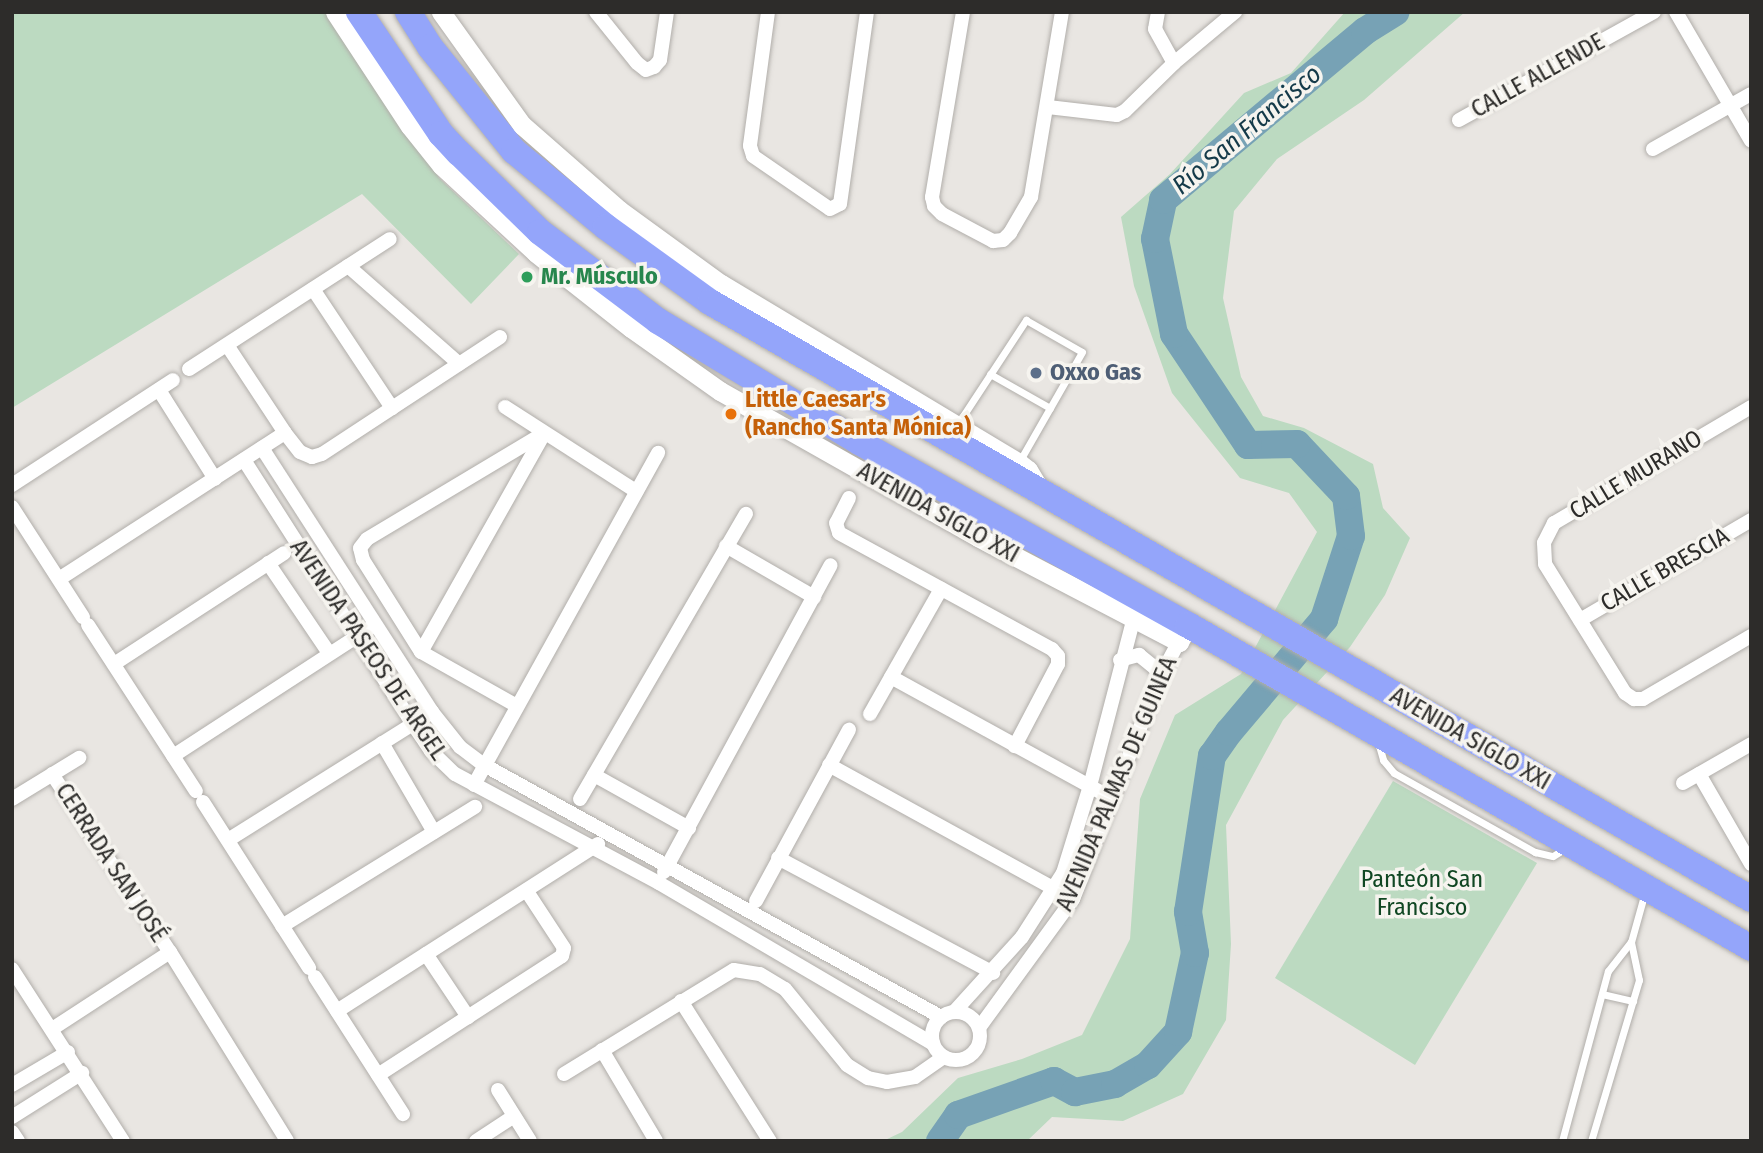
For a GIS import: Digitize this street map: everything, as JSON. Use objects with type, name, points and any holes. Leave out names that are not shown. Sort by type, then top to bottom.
[{"type":"highway","name":"AVENIDA SIGLO XXI","points":[[359,12],[433,141],[540,232],[658,321],[853,452],[1184,633],[1245,658],[1751,948]]},
{"type":"highway","name":"AVENIDA SIGLO XXI","points":[[408,12],[430,47],[514,151],[715,293],[952,433],[1044,495],[1751,899]]},
{"type":"street","name":"AVENIDA SIGLO XXI","points":[[335,12],[433,141]]},
{"type":"street","name":"AVENIDA SIGLO XXI","points":[[442,12],[522,125],[613,219]]},
{"type":"street","points":[[596,12],[637,63],[646,70],[654,67],[660,60],[667,12]]},
{"type":"street","points":[[768,12],[750,146],[753,156],[830,209],[840,204],[867,12]]},
{"type":"street","points":[[963,12],[932,197],[934,206],[993,241],[1003,240],[1010,233],[1031,197],[1062,12]]},
{"type":"street","points":[[1158,12],[1155,29],[1174,63]]},
{"type":"street","points":[[1048,107],[1117,115],[1125,111],[1174,63],[1235,12]]},
{"type":"street","name":"CALLE ALLENDE","points":[[1459,120],[1654,12]]},
{"type":"street","points":[[1676,12],[1751,141]]},
{"type":"street","points":[[1653,149],[1751,93]]},
{"type":"street","points":[[190,369],[390,239]]},
{"type":"street","points":[[348,266],[459,363]]},
{"type":"street","points":[[313,289],[392,408]]},
{"type":"street","points":[[227,345],[285,433],[300,452],[312,457],[500,337]]},
{"type":"street","points":[[12,485],[173,380]]},
{"type":"street","points":[[159,390],[215,479]]},
{"type":"street","points":[[505,407],[636,491]]},
{"type":"street","name":"CALLE MURANO","points":[[1749,413],[1554,523],[1544,543],[1545,564],[1625,693],[1634,699],[1643,699],[1751,636]]},
{"type":"street","points":[[59,579],[285,433]]},
{"type":"street","points":[[517,706],[421,652],[363,560],[359,548],[367,539],[544,433]]},
{"type":"street","points":[[421,652],[544,433]]},
{"type":"street","name":"AVENIDA SIGLO XXI","points":[[952,433],[1019,463],[1028,470],[1044,495]]},
{"type":"street","name":"AVENIDA PASEOS DE ARGEL","points":[[262,448],[432,712],[460,747],[484,765],[668,866],[753,906]]},
{"type":"street","name":"AVENIDA SIGLO XXI","points":[[853,452],[978,537],[1134,617],[1184,633]]},
{"type":"street","points":[[474,785],[658,453]]},
{"type":"street","name":"AVENIDA PASEOS DE ARGEL","points":[[244,460],[413,724],[439,759],[455,774],[659,883],[933,1044]]},
{"type":"street","points":[[849,498],[836,523],[839,533],[1052,649],[1058,656],[1058,664],[1015,746]]},
{"type":"street","points":[[12,508],[403,1114]]},
{"type":"street","points":[[580,799],[746,514]]},
{"type":"street","name":"CALLE BRESCIA","points":[[1580,620],[1751,520]]},
{"type":"street","points":[[726,547],[814,597]]},
{"type":"street","points":[[114,664],[284,553]]},
{"type":"street","points":[[268,564],[329,653]]},
{"type":"street","points":[[659,883],[831,565]]},
{"type":"street","points":[[870,714],[941,590]]},
{"type":"street","name":"AVENIDA PALMAS DE GUINEA","points":[[947,1015],[993,973],[1055,889],[1090,786],[1120,660],[1134,617]]},
{"type":"street","points":[[173,756],[375,625]]},
{"type":"street","name":"AVENIDA PALMAS DE GUINEA","points":[[979,1028],[1073,899],[1160,677],[1184,633]]},
{"type":"street","points":[[1120,660],[1139,655],[1155,668],[1160,677]]},
{"type":"street","points":[[891,677],[1111,798]]},
{"type":"street","points":[[228,840],[432,712]]},
{"type":"street","points":[[849,730],[753,906],[947,1015],[968,1015],[979,1028],[979,1044],[968,1057],[952,1060],[944,1057],[933,1044],[933,1030],[947,1015]]},
{"type":"street","points":[[382,743],[434,832]]},
{"type":"street","points":[[1683,783],[1751,744]]},
{"type":"street","name":"CERRADA SAN JOSÉ","points":[[12,799],[79,758]]},
{"type":"street","points":[[830,765],[1073,899]]},
{"type":"street","points":[[1699,774],[1751,864]]},
{"type":"street","name":"CERRADA SAN JOSÉ","points":[[52,775],[170,953],[287,1141]]},
{"type":"street","points":[[594,775],[689,828]]},
{"type":"street","points":[[282,926],[475,807]]},
{"type":"street","points":[[337,1011],[611,834]]},
{"type":"street","points":[[778,858],[993,973]]},
{"type":"street","points":[[378,1075],[565,952],[526,890]]},
{"type":"street","name":"CERRADA SAN JOSÉ","points":[[52,1028],[170,953]]},
{"type":"street","points":[[426,954],[468,1017]]},
{"type":"street","points":[[12,970],[82,1073],[122,1141]]},
{"type":"street","points":[[564,1074],[734,970],[760,974],[785,989],[847,1065],[868,1078],[887,1082],[915,1077],[944,1057]]},
{"type":"street","points":[[681,1001],[770,1141]]},
{"type":"street","points":[[602,1050],[656,1141]]},
{"type":"street","points":[[12,1085],[68,1052]]},
{"type":"street","points":[[12,1117],[82,1073]]},
{"type":"street","points":[[498,1090],[530,1141]]},
{"type":"street","points":[[476,1141],[514,1116]]},
{"type":"street","points":[[12,1132],[18,1141]]},
{"type":"lane","points":[[952,433],[1026,320],[1082,352],[1019,463]]},
{"type":"lane","points":[[990,374],[1050,408]]},
{"type":"lane","points":[[1562,1141],[1612,962],[1631,942],[1646,888]]},
{"type":"lane","points":[[1591,1141],[1633,1002],[1639,971],[1631,942]]},
{"type":"lane","points":[[1602,994],[1633,1002]]},
{"type":"green space","points":[[12,12],[326,12],[439,178],[519,254],[471,304],[362,194],[12,408]]},
{"type":"green space","points":[[1345,12],[1465,12],[1364,100],[1277,159],[1234,211],[1223,298],[1241,377],[1263,416],[1304,428],[1373,464],[1383,508],[1410,538],[1385,595],[1350,647],[1283,720],[1226,825],[1231,944],[1226,1020],[1183,1094],[1123,1121],[1052,1117],[1027,1141],[883,1141],[902,1132],[958,1078],[1022,1059],[1082,1035],[1130,939],[1140,799],[1175,715],[1241,674],[1317,532],[1289,493],[1240,478],[1172,393],[1134,286],[1121,217],[1170,174],[1244,93],[1291,73]]},
{"type":"green space","name":"Panteón San Francisco","points":[[1393,781],[1537,863],[1415,1065],[1275,978]]},
{"type":"waterway","name":"Río San Francisco","points":[[940,1141],[958,1115],[1054,1081],[1075,1092],[1115,1084],[1148,1065],[1178,1032],[1195,953],[1188,912],[1212,756],[1324,619],[1351,536],[1346,496],[1297,444],[1248,445],[1174,334],[1155,239],[1163,200],[1365,31],[1396,12]]},
{"type":"place","name":"Mr. Músculo","points":[[527,277]]},
{"type":"place","name":"Oxxo Gas","points":[[1036,373]]},
{"type":"place","name":"Little Caesar's (Rancho Santa Mónica)","points":[[731,414]]}]
